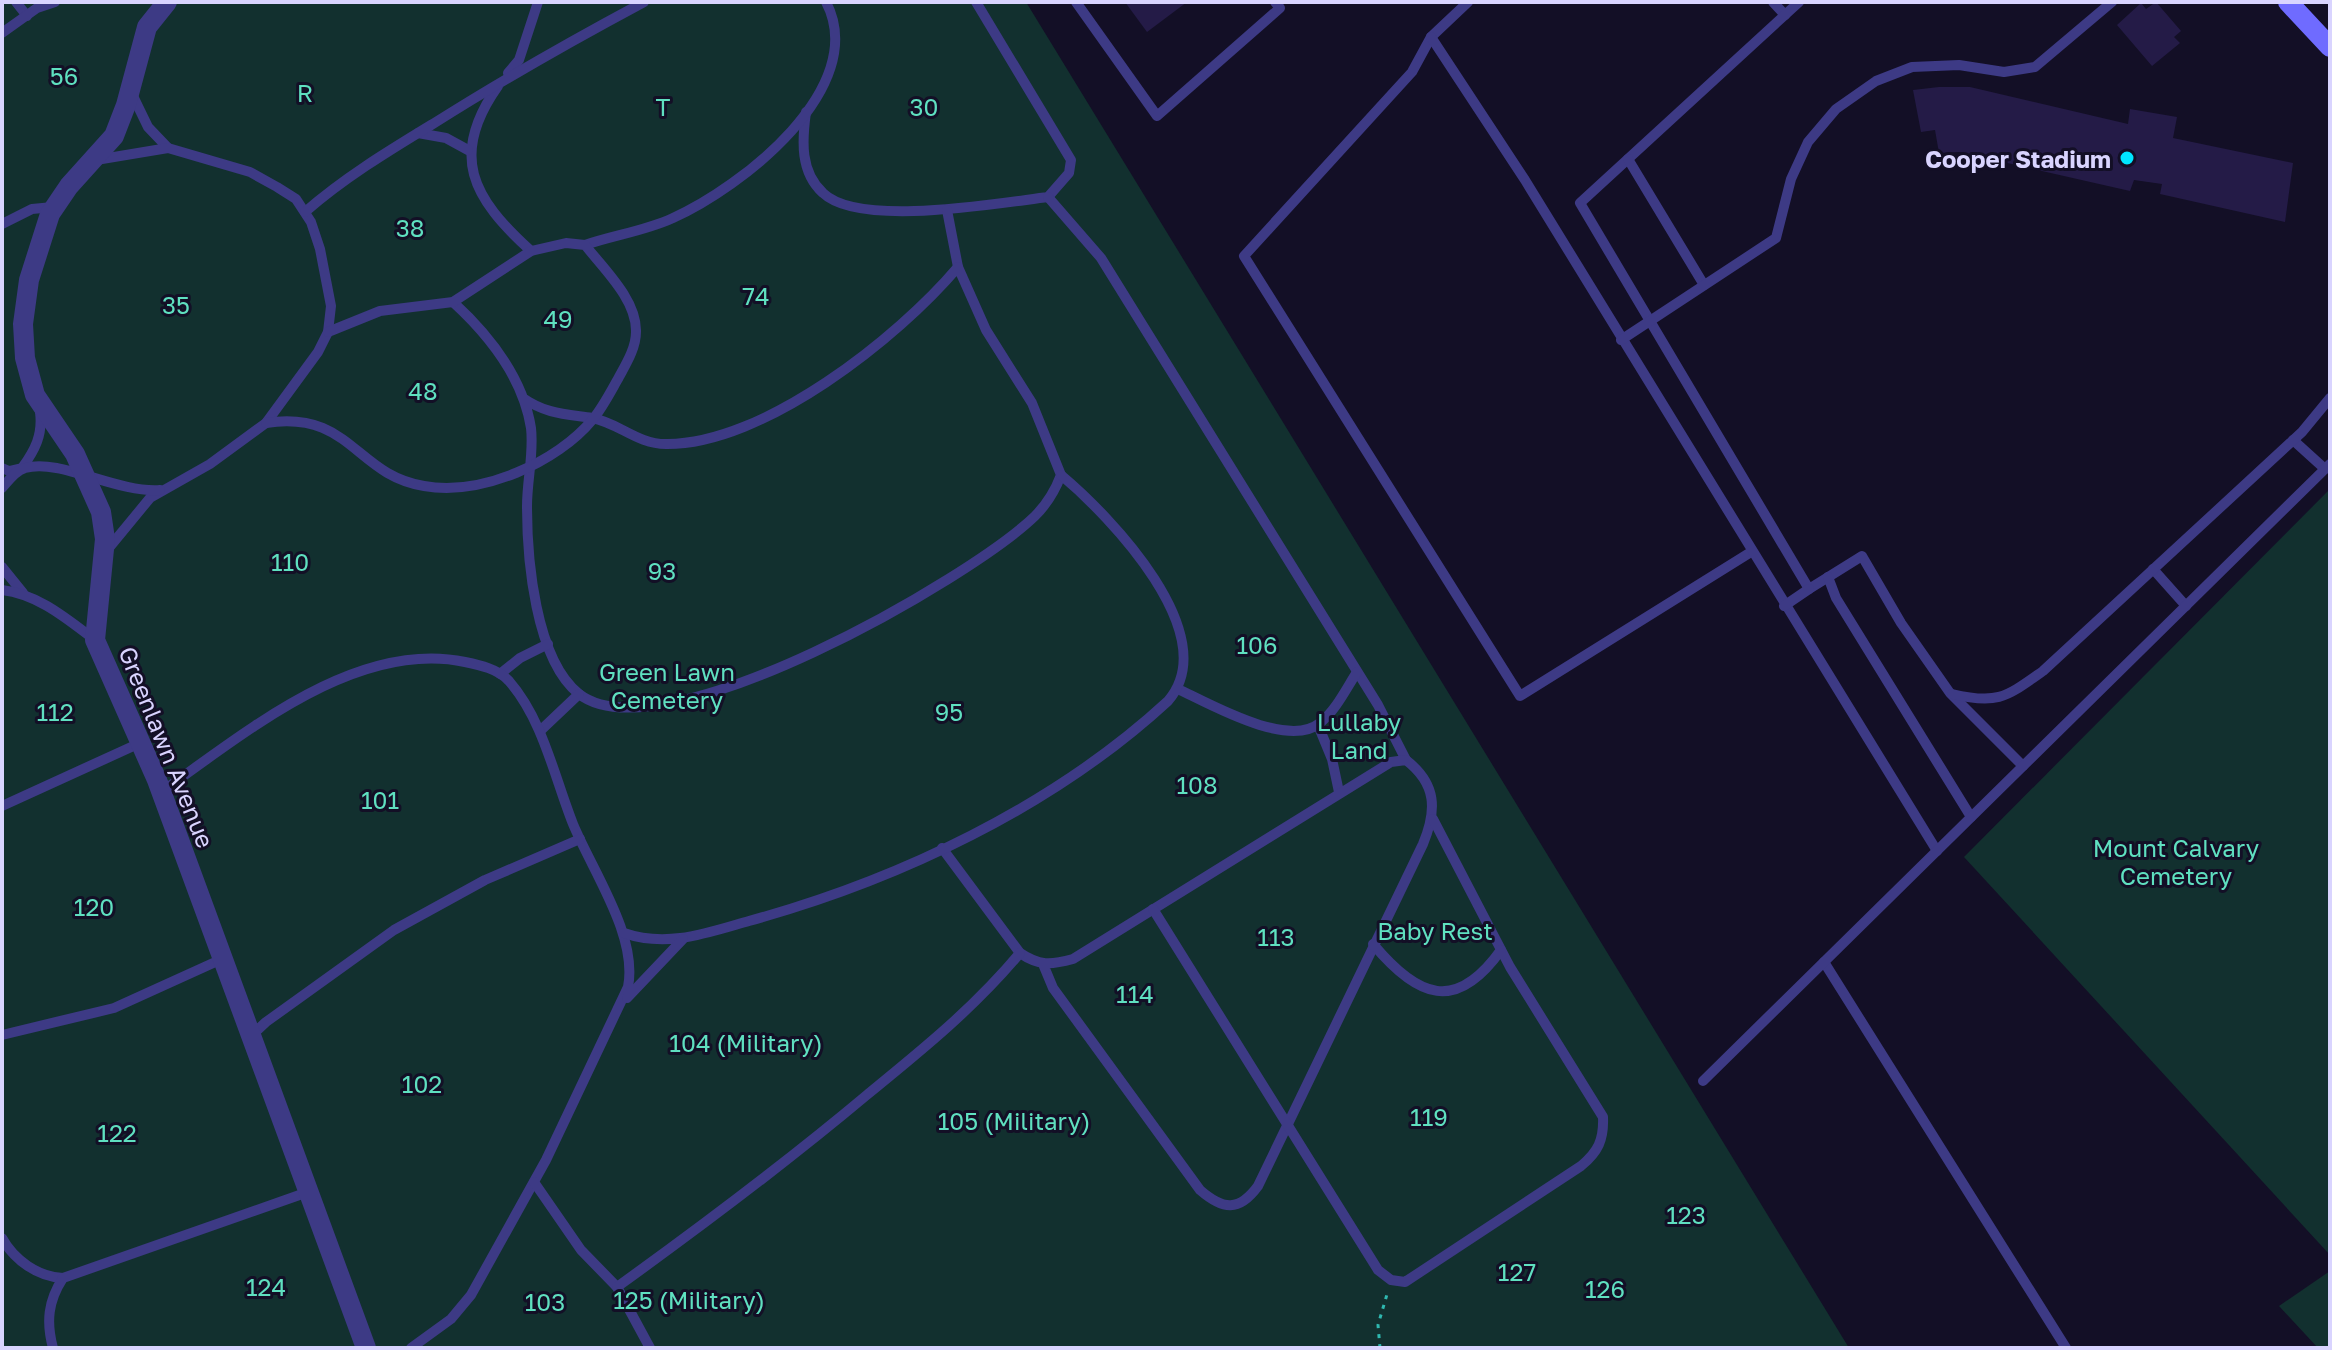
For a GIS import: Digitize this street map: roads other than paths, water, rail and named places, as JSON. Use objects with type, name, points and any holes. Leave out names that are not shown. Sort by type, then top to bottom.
[{"type":"main road","points":[[2288,2],[2330,47]]},
{"type":"street","name":"Greenlawn Avenue","points":[[167,2],[147,27],[114,136],[55,207],[29,280],[23,324],[25,358],[35,395],[63,435],[101,512],[104,554],[95,604],[95,640],[161,792],[366,1348]]},
{"type":"lane","points":[[16,2],[27,16]]},
{"type":"lane","points":[[2,33],[55,2]]},
{"type":"lane","points":[[531,251],[488,206],[468,150],[480,111],[519,60],[538,2]]},
{"type":"lane","points":[[305,212],[340,181],[501,81],[644,2]]},
{"type":"lane","points":[[328,332],[380,311],[453,302],[531,251],[566,243],[585,245],[639,231],[713,198],[749,174],[806,112],[825,80],[831,61],[833,34],[831,13],[826,2]]},
{"type":"lane","points":[[806,112],[802,138],[805,161],[813,182],[825,196],[843,207],[947,210],[1048,197],[1069,173],[1071,160],[976,2]]},
{"type":"lane","points":[[1076,2],[1157,116],[1280,8],[1275,2]]},
{"type":"lane","points":[[1468,2],[1431,37],[1412,72],[1244,256],[1520,696],[1751,552]]},
{"type":"lane","points":[[1773,2],[1785,15]]},
{"type":"lane","points":[[1799,2],[1580,203],[1809,589]]},
{"type":"lane","points":[[1621,340],[1776,238],[1791,179],[1808,142],[1836,109],[1876,81],[1912,67],[1959,65],[2004,72],[2035,67],[2112,2]]},
{"type":"lane","points":[[1431,37],[1525,180],[1937,851]]},
{"type":"lane","points":[[131,88],[148,127],[168,148]]},
{"type":"lane","points":[[418,133],[446,138],[468,150]]},
{"type":"lane","points":[[94,160],[168,148],[250,172],[296,199],[305,212],[320,249],[331,306],[328,332],[318,352],[266,423],[210,464],[165,489],[135,513],[104,554]]},
{"type":"lane","points":[[1628,159],[1704,285]]},
{"type":"lane","points":[[1048,197],[1101,258],[1357,672],[1401,745],[1406,760],[1420,771],[1432,797],[1433,819],[1501,950],[1603,1117],[1601,1144],[1581,1166],[1416,1277],[1405,1282],[1391,1280],[1378,1270],[1153,909]]},
{"type":"lane","points":[[2,224],[32,209],[55,207]]},
{"type":"lane","points":[[624,933],[653,940],[683,939],[791,910],[942,848],[1025,805],[1081,770],[1152,716],[1178,689],[1182,648],[1176,620],[1166,596],[1100,511],[1061,475],[1032,403],[986,330],[958,267],[947,210]]},
{"type":"lane","points":[[266,423],[287,420],[321,425],[374,463],[423,486],[476,483],[530,466],[577,436],[594,419],[623,369],[636,333],[633,312],[585,245]]},
{"type":"lane","points":[[523,398],[553,414],[594,419],[641,441],[663,444],[687,443],[745,426],[821,384],[895,331],[958,267]]},
{"type":"lane","points":[[453,302],[494,347],[523,398],[531,428],[527,508],[531,563],[543,633],[560,670],[579,694],[602,705],[634,708],[713,692],[811,654],[916,600],[1010,536],[1050,498],[1061,475]]},
{"type":"lane","points":[[2,488],[32,454],[42,427],[35,395]]},
{"type":"lane","points":[[1950,693],[1984,701],[2010,694],[2043,671],[2293,440],[2330,398]]},
{"type":"lane","points":[[1703,1081],[2327,467],[2293,440]]},
{"type":"lane","points":[[2,468],[9,471],[44,466],[124,489],[165,489]]},
{"type":"lane","points":[[1784,606],[1862,556],[1901,623],[1950,693],[2023,766]]},
{"type":"lane","points":[[2,567],[26,596]]},
{"type":"lane","points":[[2153,569],[2186,606]]},
{"type":"lane","points":[[1828,577],[1836,598],[1971,817]]},
{"type":"lane","points":[[2,590],[43,603],[95,640]]},
{"type":"lane","points":[[500,674],[520,658],[548,644]]},
{"type":"lane","points":[[161,792],[290,704],[357,673],[419,659],[457,660],[487,667],[500,674],[523,700],[540,731],[580,839],[624,933],[631,972],[625,1000]]},
{"type":"lane","points":[[1178,689],[1271,728],[1288,731],[1318,725],[1357,672]]},
{"type":"lane","points":[[540,731],[579,694]]},
{"type":"lane","points":[[1318,725],[1332,759],[1339,792]]},
{"type":"lane","points":[[2,806],[140,743]]},
{"type":"lane","points":[[942,848],[1020,953],[1043,964],[1073,959],[1339,792],[1391,762],[1406,760]]},
{"type":"lane","points":[[1043,964],[1062,1000],[1200,1190],[1216,1204],[1232,1205],[1247,1200],[1433,819]]},
{"type":"lane","points":[[251,1036],[277,1013],[394,930],[485,880],[580,839]]},
{"type":"lane","points":[[411,1348],[451,1319],[471,1295],[534,1182],[606,1031],[625,1000],[683,939]]},
{"type":"lane","points":[[1373,944],[1417,986],[1439,994],[1456,991],[1473,980],[1489,967],[1501,950]]},
{"type":"lane","points":[[617,1287],[740,1198],[851,1109],[957,1019],[1020,953]]},
{"type":"lane","points":[[2,1035],[114,1008],[222,959]]},
{"type":"lane","points":[[1824,962],[2066,1348]]},
{"type":"lane","points":[[534,1182],[563,1227],[617,1287],[650,1348]]},
{"type":"lane","points":[[2,1238],[45,1277],[63,1278],[308,1192]]},
{"type":"lane","points":[[53,1348],[47,1328],[49,1310],[63,1278]]},
{"type":"place","name":"Cooper Stadium","points":[[2127,158]]},
{"type":"park label","name":"56","points":[[64,75]]},
{"type":"park label","name":"R","points":[[305,92]]},
{"type":"park label","name":"T","points":[[663,106]]},
{"type":"park label","name":"30","points":[[924,106]]},
{"type":"park label","name":"38","points":[[410,227]]},
{"type":"park label","name":"74","points":[[756,295]]},
{"type":"park label","name":"35","points":[[176,304]]},
{"type":"park label","name":"49","points":[[558,318]]},
{"type":"park label","name":"48","points":[[423,390]]},
{"type":"park label","name":"110","points":[[290,561]]},
{"type":"park label","name":"93","points":[[662,570]]},
{"type":"park label","name":"106","points":[[1257,644]]},
{"type":"park label","name":"Green Lawn Cemetery","points":[[667,685]]},
{"type":"park label","name":"112","points":[[55,711]]},
{"type":"park label","name":"95","points":[[949,711]]},
{"type":"park label","name":"Lullaby Land","points":[[1359,735]]},
{"type":"park label","name":"108","points":[[1197,784]]},
{"type":"park label","name":"101","points":[[380,799]]},
{"type":"park label","name":"Mount Calvary Cemetery","points":[[2176,861]]},
{"type":"park label","name":"120","points":[[94,906]]},
{"type":"park label","name":"Baby Rest","points":[[1435,930]]},
{"type":"park label","name":"113","points":[[1276,936]]},
{"type":"park label","name":"114","points":[[1135,993]]},
{"type":"park label","name":"104 (Military)","points":[[746,1042]]},
{"type":"park label","name":"102","points":[[422,1083]]},
{"type":"park label","name":"119","points":[[1429,1116]]},
{"type":"park label","name":"105 (Military)","points":[[1014,1120]]},
{"type":"park label","name":"122","points":[[117,1132]]},
{"type":"park label","name":"123","points":[[1686,1214]]},
{"type":"park label","name":"127","points":[[1517,1271]]},
{"type":"park label","name":"124","points":[[266,1286]]},
{"type":"park label","name":"126","points":[[1605,1288]]},
{"type":"park label","name":"125 (Military)","points":[[689,1299]]},
{"type":"park label","name":"103","points":[[545,1301]]}]
